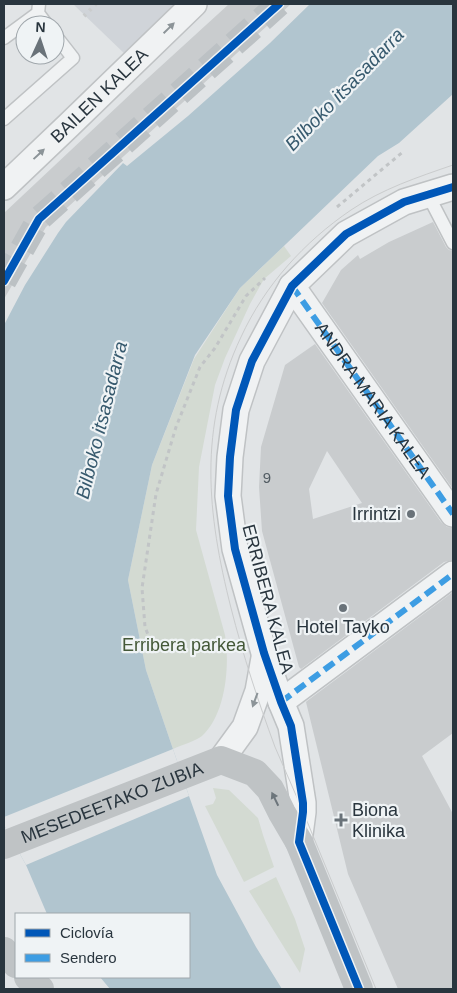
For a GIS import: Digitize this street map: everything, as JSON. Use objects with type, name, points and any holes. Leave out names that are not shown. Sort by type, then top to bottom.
[{"type":"street","name":"BAILEN KALEA","points":[[4,187],[194,4]]},
{"type":"street","name":"ERRIBERA KALEA","points":[[299,842],[303,803],[290,726],[264,653],[235,549],[228,496],[230,457],[236,410],[252,361],[292,286],[346,234],[404,202],[453,187]]},
{"type":"street","name":"ANDRA MARIA KALEA","points":[[292,286],[453,514]]},
{"type":"street","points":[[281,702],[453,574]]},
{"type":"street","name":"ERRIBERA KALEA","points":[[264,653],[258,691],[245,727],[221,760],[255,773],[270,789],[299,842],[359,989]]},
{"type":"street","name":"MESEDEETAKO ZUBIA","points":[[4,845],[221,760]]},
{"type":"street","points":[[4,951],[15,963]]},
{"type":"street","points":[[29,978],[40,989]]},
{"type":"lane","points":[[4,38],[38,8]]},
{"type":"lane","points":[[4,119],[73,58],[65,48]]},
{"type":"lane","points":[[428,195],[453,243]]},
{"type":"shaded area","points":[[73,4],[181,4],[127,56]]},
{"type":"green space","name":"Erribera parkea","points":[[284,246],[291,256],[264,279],[225,358],[215,385],[199,467],[196,530],[225,635],[226,674],[221,702],[210,727],[199,738],[173,749],[146,670],[128,580],[152,465],[194,359],[240,288]]},
{"type":"green space","points":[[213,788],[229,790],[258,818],[274,867],[244,882],[205,806],[213,804],[216,798]]},
{"type":"green space","points":[[276,877],[295,919],[305,949],[300,973],[249,891]]},
{"type":"water","name":"Bilboko itsasadarra","points":[[310,4],[453,4],[453,94],[399,143],[378,156],[240,288],[195,355],[152,465],[128,580],[146,670],[217,875],[256,947],[282,989],[110,989],[101,978],[190,978],[190,913],[47,913],[26,865],[4,825],[4,325],[25,285],[66,222],[123,163],[127,166],[188,116],[270,43]]},
{"type":"pier","points":[[173,749],[189,796],[26,865],[4,825],[4,817]]},
{"type":"building","points":[[229,4],[291,4],[46,227],[4,299],[4,213]]},
{"type":"building","points":[[433,222],[446,247],[453,251],[453,489],[322,303],[341,270],[358,255],[360,259],[389,242]]},
{"type":"building","points":[[315,344],[441,522],[447,527],[453,528],[453,560],[444,562],[301,669],[262,531],[259,487],[261,447],[285,365]],"holes":[[[327,451],[362,503],[313,519],[309,489]]]},
{"type":"building","points":[[453,592],[453,733],[422,756],[453,814],[453,989],[398,989],[348,874],[306,702]]},
{"type":"tunnel","points":[[4,281],[39,219],[279,4]]},
{"type":"tram line","points":[[376,989],[275,747],[241,643],[231,608],[216,538],[211,471],[213,438],[218,404],[227,371],[241,337],[262,300],[287,266],[317,236],[351,210],[401,184],[453,165]]},
{"type":"railway","points":[[84,16],[96,4]]},
{"type":"marked path","points":[[292,286],[453,514]]},
{"type":"marked path","points":[[281,702],[453,574]]},
{"type":"cycle path","points":[[4,281],[39,219],[279,4]]},
{"type":"cycle path","points":[[359,989],[299,842],[303,803],[291,726],[264,653],[235,549],[228,496],[230,457],[236,410],[252,361],[292,286],[346,234],[404,202],[453,187]]},
{"type":"place","name":"Irrintzi","points":[[411,514]]},
{"type":"place","name":"Hotel Tayko","points":[[343,608]]},
{"type":"place","name":"Biona Klinika","points":[[341,820]]}]
